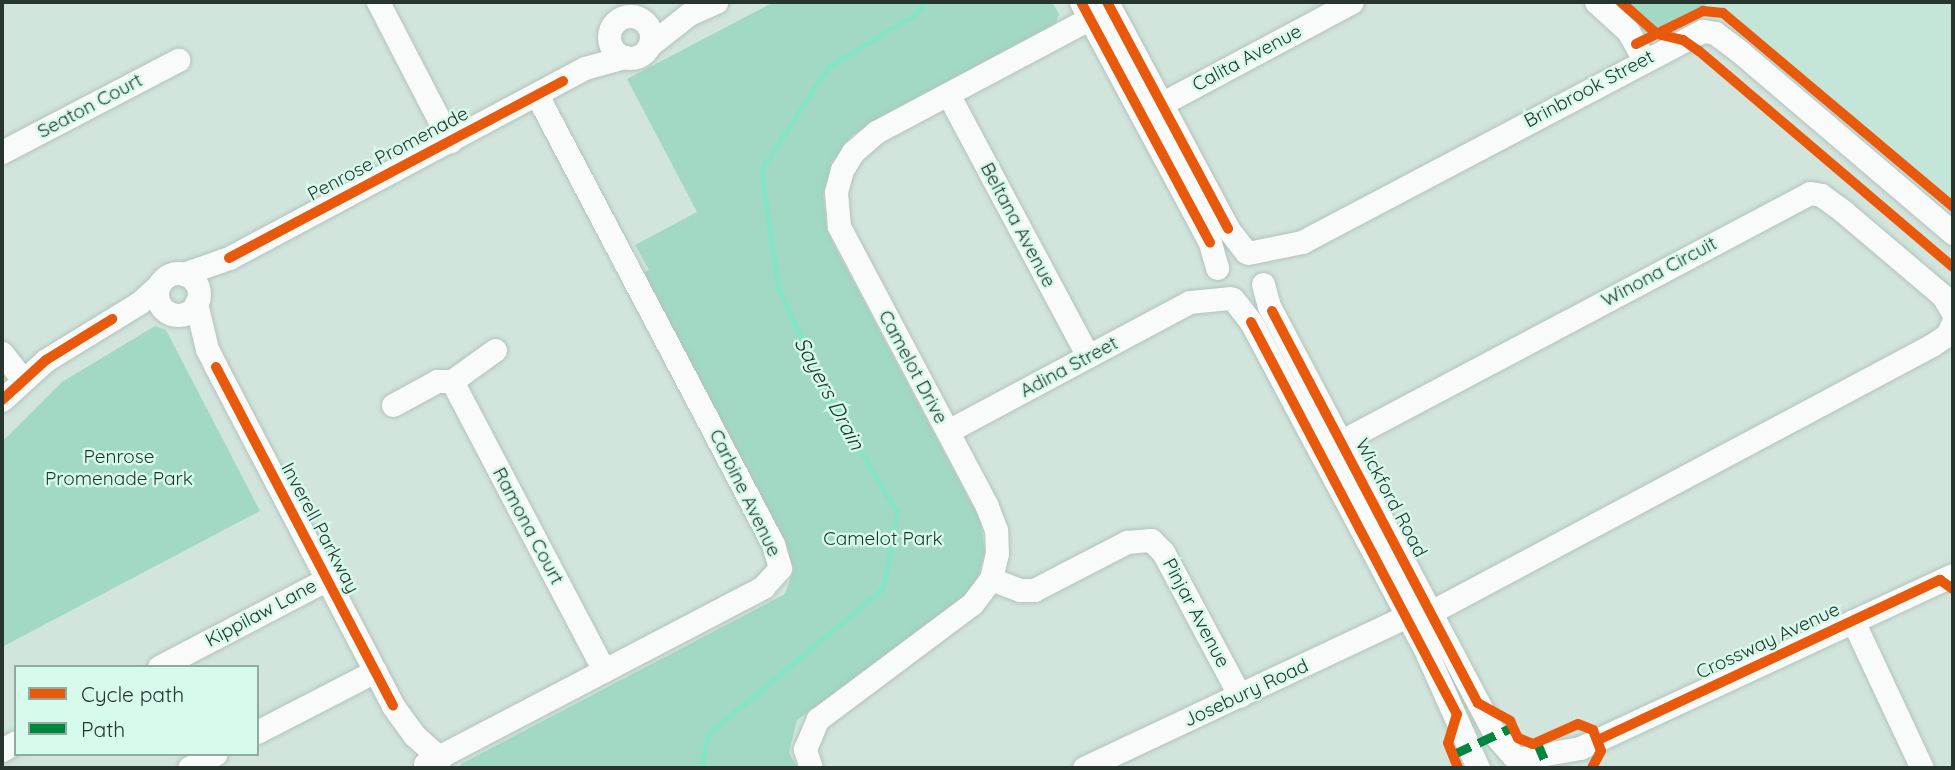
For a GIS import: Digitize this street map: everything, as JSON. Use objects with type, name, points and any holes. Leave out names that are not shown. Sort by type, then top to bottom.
[{"type":"street","points":[[378,2],[450,141]]},
{"type":"street","points":[[607,2],[611,47],[624,57],[638,57],[689,14],[716,2]]},
{"type":"street","points":[[1085,10],[1151,110],[1228,229],[1247,253],[1260,263],[1264,281],[1254,296],[1231,299],[1218,286],[1217,269],[1210,243],[1151,110],[1107,2]]},
{"type":"street","name":"Calita Avenue","points":[[1151,110],[1352,2]]},
{"type":"street","points":[[1595,2],[1628,31],[1644,60]]},
{"type":"street","name":"Camelot Drive","points":[[992,579],[997,554],[996,530],[948,431],[845,241],[835,204],[842,170],[860,144],[1085,10]]},
{"type":"street","points":[[610,30],[619,18],[630,11],[689,14]]},
{"type":"street","points":[[630,11],[649,27],[651,44]]},
{"type":"street","name":"Penrose Promenade","points":[[585,68],[610,30]]},
{"type":"street","name":"Brinbrook Street","points":[[1247,253],[1302,242],[1698,32],[1714,33],[1953,233]]},
{"type":"street","name":"Penrose Promenade","points":[[183,274],[229,258],[585,68],[624,57]]},
{"type":"street","name":"Seaton Court","points":[[2,152],[178,60]]},
{"type":"street","name":"Beltana Avenue","points":[[948,94],[1088,356]]},
{"type":"street","name":"Carbine Avenue","points":[[432,765],[763,587],[779,574],[780,562],[537,95]]},
{"type":"street","name":"Winona Circuit","points":[[1331,447],[1810,193],[1821,195],[1844,212],[1943,296],[1953,313]]},
{"type":"street","name":"Brinbrook Street","points":[[1264,281],[1302,242]]},
{"type":"street","points":[[1217,269],[1225,256],[1247,253]]},
{"type":"street","name":"Penrose Promenade","points":[[197,299],[229,258]]},
{"type":"street","name":"Adina Street","points":[[948,431],[1190,302],[1217,269]]},
{"type":"street","points":[[2,400],[71,342],[118,316],[167,276],[183,274],[196,284],[197,299],[184,313],[118,316]]},
{"type":"street","name":"Wickford Road","points":[[1264,281],[1265,297],[1331,447],[1480,768]]},
{"type":"street","points":[[159,285],[158,298],[172,313]]},
{"type":"street","name":"Inverell Parkway","points":[[197,299],[206,349]]},
{"type":"street","name":"Adina Street","points":[[1190,302],[1231,299]]},
{"type":"street","name":"Wickford Road","points":[[1231,299],[1251,322],[1331,447],[1431,612],[1495,736],[1520,762]]},
{"type":"street","name":"Inverell Parkway","points":[[172,313],[206,349],[393,705],[432,765]]},
{"type":"street","points":[[1431,612],[1913,355],[1947,335],[1953,322]]},
{"type":"street","points":[[393,405],[437,381],[452,381],[495,349]]},
{"type":"street","points":[[2,353],[23,380]]},
{"type":"street","name":"Ramona Court","points":[[452,381],[604,671]]},
{"type":"street","name":"Pinjar Avenue","points":[[992,579],[1020,590],[1034,590],[1126,542],[1152,540],[1163,552],[1240,696]]},
{"type":"street","name":"Crossway Avenue","points":[[1480,768],[1496,758],[1520,762],[1580,748],[1953,575]]},
{"type":"street","name":"Kippilaw Lane","points":[[163,665],[327,579]]},
{"type":"street","points":[[811,768],[805,749],[818,719],[959,614],[992,579]]},
{"type":"street","name":"Josebury Road","points":[[1084,768],[1408,616]]},
{"type":"street","points":[[1853,621],[1922,768]]},
{"type":"street","points":[[259,731],[375,671]]},
{"type":"street","name":"Crossway Avenue","points":[[1556,768],[1580,748]]},
{"type":"street","points":[[189,768],[211,756]]},
{"type":"shaded area","points":[[1713,2],[1953,2],[1953,204],[1729,14]]},
{"type":"green space","name":"Camelot Park","points":[[774,2],[1052,2],[1059,14],[1056,23],[852,135],[832,162],[823,195],[827,229],[834,245],[980,520],[985,551],[978,577],[959,604],[797,720],[789,752],[797,768],[460,768],[461,764],[785,594],[794,568],[640,275],[649,270],[635,245],[697,212],[627,79]]},
{"type":"green space","points":[[1609,2],[1711,2],[1649,35]]},
{"type":"green space","name":"Penrose Promenade Park","points":[[155,326],[166,330],[260,511],[2,647],[2,442],[62,382]]},
{"type":"waterway","name":"Sayers Drain","points":[[701,768],[708,734],[883,588],[897,512],[829,398],[778,288],[761,170],[828,67],[917,13],[924,2]]},
{"type":"marked path","points":[[1454,754],[1513,727]]},
{"type":"marked path","points":[[1537,742],[1548,768]]},
{"type":"cycle path","points":[[1081,2],[1210,243]]},
{"type":"cycle path","points":[[1107,2],[1228,229]]},
{"type":"cycle path","points":[[1621,2],[1657,34],[1683,40],[1699,51],[1953,267]]},
{"type":"cycle path","points":[[1636,44],[1703,11],[1723,13],[1953,207]]},
{"type":"cycle path","points":[[229,258],[563,81]]},
{"type":"cycle path","points":[[1272,311],[1478,703],[1510,721],[1518,738],[1533,744],[1578,724],[1593,730],[1601,751],[1592,768]]},
{"type":"cycle path","points":[[2,400],[46,360],[112,319]]},
{"type":"cycle path","points":[[1251,322],[1457,714],[1448,743],[1458,768]]},
{"type":"cycle path","points":[[216,367],[393,706]]},
{"type":"cycle path","points":[[1598,740],[1940,580],[1953,589]]}]
